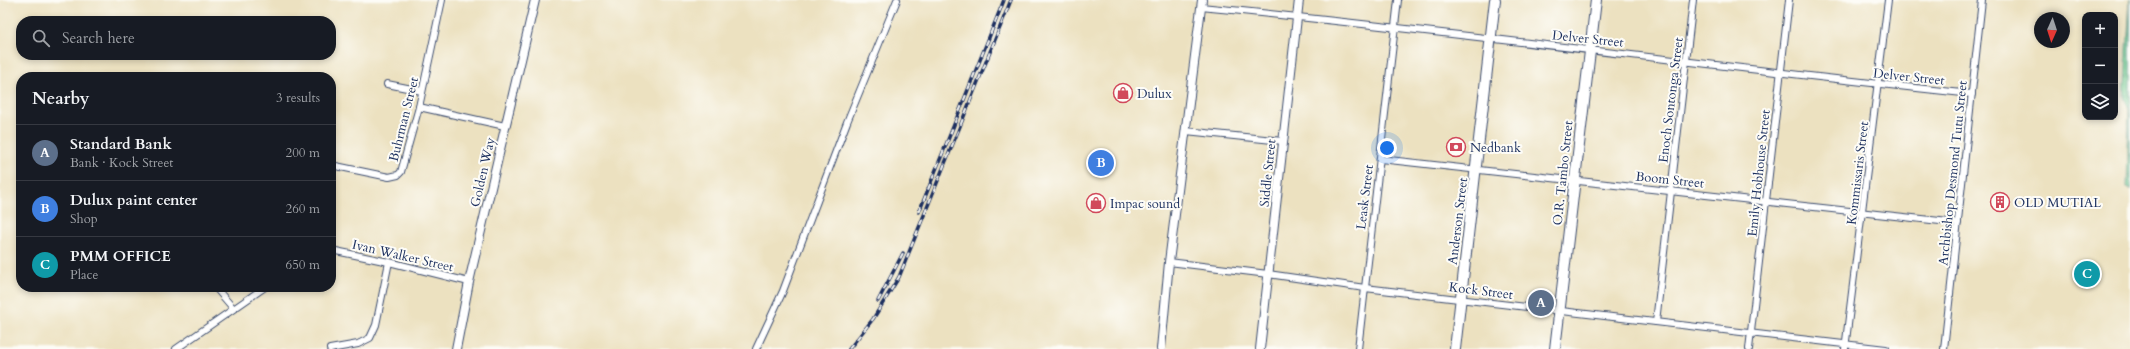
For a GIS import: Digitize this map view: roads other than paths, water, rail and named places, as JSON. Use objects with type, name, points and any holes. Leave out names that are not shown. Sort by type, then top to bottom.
[{"type":"main road","name":"Anderson Street","points":[[1455,349],[1495,0]]},
{"type":"main road","name":"O.R. Tambo Street","points":[[1555,349],[1596,0]]},
{"type":"street","name":"Buhrman Street","points":[[336,166],[389,177],[398,175],[404,168],[442,0]]},
{"type":"street","name":"Golden Way","points":[[456,349],[469,282],[535,0]]},
{"type":"street","points":[[756,349],[783,291],[847,122],[897,0]]},
{"type":"street","name":"Siddle Street","points":[[1260,349],[1299,0]]},
{"type":"street","name":"Leask Street","points":[[1358,349],[1398,0]]},
{"type":"street","name":"Enoch Sontonga Street","points":[[1656,322],[1693,0]]},
{"type":"street","name":"Emily Hobhouse Street","points":[[1749,349],[1789,0]]},
{"type":"street","name":"Kommissaris Street","points":[[1845,347],[1879,84],[1888,0]]},
{"type":"street","name":"Archbishop Desmond Tutu Street","points":[[1944,349],[1982,0]]},
{"type":"street","points":[[1161,349],[1169,262],[1201,3]]},
{"type":"street","name":"Delver Street","points":[[1201,3],[1491,39],[1685,60],[1780,74],[1972,94]]},
{"type":"street","points":[[387,84],[422,91]]},
{"type":"street","points":[[419,107],[505,126]]},
{"type":"street","points":[[1186,131],[1283,142]]},
{"type":"street","name":"Boom Street","points":[[1380,159],[1958,223]]},
{"type":"street","name":"Ivan Walker Street","points":[[336,251],[389,262],[469,282]]},
{"type":"street","points":[[330,349],[358,344],[370,338],[376,326],[389,262]]},
{"type":"street","name":"Kock Street","points":[[1169,262],[1365,288],[1461,298],[1560,312],[1751,333],[1845,347],[1886,349]]},
{"type":"street","points":[[219,292],[233,308]]},
{"type":"street","points":[[176,349],[257,292]]},
{"type":"railway","points":[[919,212],[1004,0]]},
{"type":"railway","points":[[849,349],[873,319],[899,277],[1011,0]]},
{"type":"railway","points":[[878,301],[903,253]]},
{"type":"place","name":"Dulux","points":[[1123,93]]},
{"type":"place","name":"Nedbank","points":[[1456,147]]},
{"type":"place","name":"Dulux paint center","points":[[1101,163]]},
{"type":"place","name":"OLD MUTIAL","points":[[2000,202]]},
{"type":"place","name":"Impac sound","points":[[1096,203]]},
{"type":"place","name":"PMM OFFICE","points":[[2087,274]]},
{"type":"place","name":"Standard Bank","points":[[1541,303]]}]
